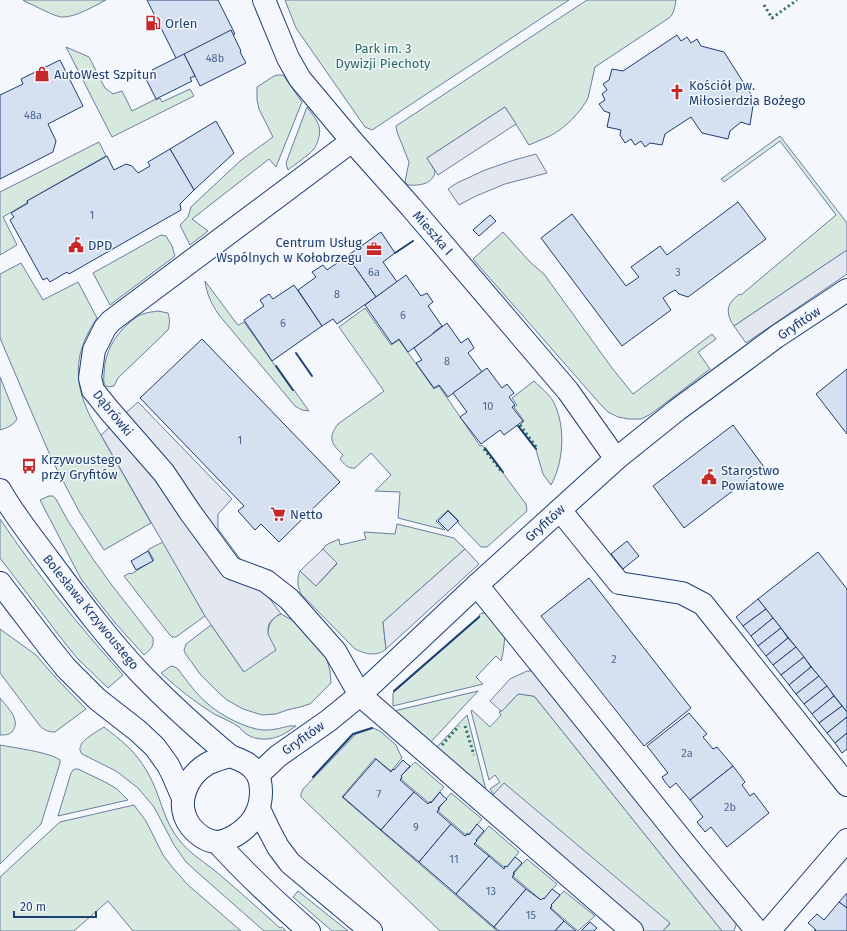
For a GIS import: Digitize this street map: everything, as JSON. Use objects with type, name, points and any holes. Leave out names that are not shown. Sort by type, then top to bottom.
[{"type":"street","name":"Mieszka I","points":[[264,0],[288,58],[300,79],[568,391],[616,459]]},
{"type":"street","name":"Dąbrówki","points":[[352,141],[111,321],[100,336],[94,350],[90,378],[93,390],[164,473],[190,512],[231,568],[266,581],[289,599],[335,651],[360,695],[632,931]]},
{"type":"street","name":"Gryfitów","points":[[258,775],[278,756],[328,721],[360,695],[477,585],[616,459],[677,410],[776,337],[847,290]]},
{"type":"street","name":"Bolesława Krzywoustego","points":[[0,490],[20,521],[70,589],[107,635],[141,674],[186,718],[230,756]]},
{"type":"street","points":[[560,510],[619,583],[682,593],[703,604],[847,785]]},
{"type":"street","points":[[0,583],[66,668],[97,699],[138,731],[155,747],[168,765],[183,798]]},
{"type":"street","points":[[477,585],[689,849],[757,931]]},
{"type":"street","points":[[217,842],[231,838],[243,831],[252,821],[259,809],[261,798],[261,786],[258,775],[250,766],[241,760],[230,756],[218,759],[203,768],[188,784],[183,798],[183,810],[187,822],[195,832],[205,838],[217,842],[283,908],[309,931]]},
{"type":"street","points":[[259,809],[278,846],[290,864],[370,931]]},
{"type":"street","points":[[769,931],[847,840]]},
{"type":"green space","points":[[23,0],[106,0],[78,14],[61,17]]},
{"type":"green space","name":"Park im. 3 Dywizji Piechoty","points":[[285,0],[569,0],[372,130],[365,127],[296,28]]},
{"type":"green space","points":[[587,0],[676,0],[675,7],[669,18],[595,67],[588,98],[585,104],[572,120],[556,133],[529,145],[505,107],[427,158],[435,171],[432,179],[417,185],[408,185],[405,182],[409,162],[396,126]]},
{"type":"green space","points":[[66,47],[89,57],[105,88],[113,94],[122,91],[132,111],[156,99],[160,98],[162,102],[190,89],[194,96],[112,137]]},
{"type":"green space","points":[[278,75],[283,75],[302,102],[276,167],[269,159],[192,219],[208,231],[190,245],[180,225],[188,217],[191,207],[240,161],[273,137],[259,109],[257,87]]},
{"type":"green space","points":[[307,107],[318,123],[320,129],[319,138],[315,148],[288,170],[286,163]]},
{"type":"green space","points":[[780,136],[847,223],[847,250],[734,326],[729,317],[728,311],[730,304],[734,299],[740,294],[741,295],[836,215],[780,141],[724,182],[721,179]]},
{"type":"green space","points":[[99,142],[106,156],[27,201],[27,203],[3,217],[17,245],[0,255],[0,192]]},
{"type":"green space","points":[[503,232],[531,263],[544,274],[612,368],[633,394],[712,334],[716,339],[698,352],[710,369],[651,414],[641,419],[618,417],[608,412],[473,259]]},
{"type":"green space","points":[[161,235],[166,236],[172,246],[175,256],[110,305],[93,273]]},
{"type":"green space","points":[[21,263],[43,300],[78,282],[97,318],[84,342],[80,354],[78,366],[80,390],[90,416],[151,523],[104,550],[80,513],[52,460],[0,338],[0,274]]},
{"type":"green space","points":[[205,281],[237,324],[239,325],[244,322],[309,411],[302,410],[295,406],[219,315],[210,299]]},
{"type":"green space","points":[[365,308],[391,345],[399,340],[434,389],[439,386],[480,446],[482,445],[526,504],[527,511],[487,547],[481,547],[448,510],[436,521],[445,530],[398,518],[400,492],[375,491],[391,475],[371,453],[355,468],[348,467],[340,459],[343,455],[332,441],[333,434],[338,424],[384,391],[339,327]]},
{"type":"green space","points":[[158,311],[168,313],[170,322],[168,330],[118,378],[114,386],[106,386],[104,381],[106,358],[111,345],[119,333],[138,316]]},
{"type":"green space","points":[[0,377],[17,419],[10,426],[0,430]]},
{"type":"green space","points":[[534,381],[552,399],[557,411],[562,432],[559,466],[551,485],[543,474],[536,450],[537,449],[519,426],[524,421],[514,407],[517,405],[512,398]]},
{"type":"green space","points":[[53,496],[56,499],[68,521],[93,559],[153,638],[152,648],[144,655],[116,624],[81,579],[40,500]]},
{"type":"green space","points":[[0,519],[59,599],[90,638],[123,675],[108,688],[77,658],[0,558]]},
{"type":"green space","points":[[397,524],[454,538],[465,549],[383,622],[386,649],[379,653],[371,654],[355,649],[301,594],[298,585],[298,577],[300,571],[316,586],[337,564],[323,549],[326,545],[339,539],[340,545],[366,539],[364,532],[395,534]]},
{"type":"green space","points":[[163,542],[205,616],[176,637],[172,637],[169,634],[124,576],[130,573],[131,574],[154,560],[148,550]]},
{"type":"green space","points":[[482,613],[487,613],[505,636],[501,661],[496,656],[476,677],[483,684],[393,706],[393,693],[480,617],[479,615]]},
{"type":"green space","points":[[281,614],[292,620],[323,653],[327,660],[331,683],[310,704],[276,714],[262,715],[243,709],[227,700],[220,694],[200,674],[185,653],[184,650],[186,644],[211,625],[244,672],[268,634],[271,622],[275,617]]},
{"type":"green space","points":[[0,629],[36,655],[86,709],[55,732],[45,730],[40,726],[0,673]]},
{"type":"green space","points":[[171,666],[178,669],[196,692],[208,704],[219,713],[234,721],[249,727],[263,730],[273,730],[288,726],[296,726],[277,737],[268,739],[249,736],[236,725],[200,705],[161,673]]},
{"type":"green space","points":[[478,691],[429,744],[394,711]]},
{"type":"green space","points":[[519,694],[535,697],[722,931],[663,931],[670,924],[504,784],[494,795],[490,789],[500,782],[495,775],[489,780],[471,711],[472,710],[490,727],[501,715],[499,712]]},
{"type":"green space","points":[[0,698],[10,710],[15,723],[15,727],[12,732],[7,735],[0,735]]},
{"type":"green space","points":[[467,715],[487,794],[435,749]]},
{"type":"green space","points":[[104,727],[127,746],[142,763],[153,783],[171,827],[184,846],[219,874],[280,928],[282,927],[286,931],[264,931],[186,862],[174,845],[154,807],[138,788],[116,771],[82,754],[80,751],[80,746],[82,743]]},
{"type":"green space","points":[[373,728],[380,731],[396,745],[402,758],[391,771],[375,758],[342,797],[497,931],[440,931],[301,797],[303,789],[356,734]]},
{"type":"green space","points":[[0,745],[55,757],[60,760],[60,763],[41,824],[0,864]]},
{"type":"green space","points":[[415,762],[444,787],[429,803],[401,779],[401,776]]},
{"type":"green space","points":[[75,769],[78,769],[107,783],[117,789],[128,800],[58,816],[71,773]]},
{"type":"green space","points":[[451,793],[482,819],[469,834],[467,833],[466,835],[438,811]]},
{"type":"green space","points":[[134,805],[146,821],[163,855],[173,868],[187,884],[241,931],[133,931],[108,901],[74,931],[0,931],[0,877],[60,822]]},
{"type":"green space","points":[[489,826],[519,852],[507,867],[504,867],[475,843]]},
{"type":"green space","points":[[527,859],[557,884],[544,899],[543,898],[541,900],[513,876]]},
{"type":"green space","points":[[298,891],[348,931],[332,931],[293,897]]},
{"type":"green space","points":[[564,891],[595,916],[578,931],[551,908],[551,905]]},
{"type":"shaded area","points":[[505,107],[516,124],[438,175],[427,158]]},
{"type":"shaded area","points":[[536,154],[547,173],[505,184],[459,205],[448,189],[457,183],[485,170]]},
{"type":"shaded area","points":[[847,250],[847,274],[746,343],[734,326]]},
{"type":"shaded area","points":[[138,402],[232,499],[218,514],[218,529],[281,614],[272,620],[268,629],[268,634],[276,650],[244,672],[205,616],[101,435]]},
{"type":"shaded area","points":[[323,549],[337,563],[316,586],[300,571]]},
{"type":"shaded area","points":[[465,549],[479,564],[386,649],[383,622]]},
{"type":"shaded area","points":[[527,671],[537,673],[738,919],[734,931],[722,931],[535,697],[519,694],[501,711],[490,701],[510,679]]},
{"type":"shaded area","points":[[504,783],[670,923],[663,931],[632,931],[491,797]]},
{"type":"building","points":[[147,0],[218,0],[235,34],[178,62]]},
{"type":"building","points":[[231,30],[246,63],[200,86],[184,54]]},
{"type":"building","name":"Kościół pw. Miłosierdzia Bożego","points":[[677,35],[681,41],[687,37],[691,43],[697,39],[701,46],[724,52],[754,99],[750,125],[741,122],[730,131],[728,139],[702,133],[691,117],[665,134],[662,145],[650,143],[645,147],[641,141],[635,145],[631,139],[625,143],[620,135],[621,130],[607,127],[610,113],[604,111],[599,104],[605,100],[602,94],[607,90],[603,84],[609,80],[612,69],[623,71]]},
{"type":"building","points":[[184,54],[195,76],[190,78],[192,81],[156,99],[145,77],[153,73],[152,70]]},
{"type":"building","points":[[60,60],[83,106],[48,124],[56,141],[53,152],[0,179],[0,95],[23,84],[21,79]]},
{"type":"building","points":[[216,121],[234,153],[194,190],[170,149]]},
{"type":"building","points":[[170,149],[194,190],[180,204],[181,210],[69,274],[67,272],[50,282],[47,278],[43,280],[10,220],[14,217],[11,213],[28,203],[27,201],[107,156],[114,170],[126,164],[132,166],[138,173],[150,166],[148,162]]},
{"type":"building","points":[[738,202],[766,239],[688,297],[679,294],[675,290],[668,294],[663,298],[671,310],[622,346],[541,238],[572,214],[626,286],[639,277],[631,267],[660,246],[667,255]]},
{"type":"building","points":[[490,215],[496,221],[479,236],[473,230]]},
{"type":"building","points":[[381,232],[395,253],[383,262],[397,282],[376,297],[347,256]]},
{"type":"building","points":[[347,256],[376,297],[337,324],[333,319],[322,326],[298,290],[316,277],[312,272],[323,265],[327,270]]},
{"type":"building","points":[[406,275],[421,296],[427,293],[433,302],[428,306],[442,326],[408,352],[399,339],[392,344],[365,305]]},
{"type":"building","points":[[294,285],[322,326],[272,361],[244,320],[264,306],[260,300],[269,294],[273,299]]},
{"type":"building","points":[[447,323],[461,343],[468,338],[474,348],[468,353],[482,372],[448,397],[439,385],[434,388],[416,363],[422,360],[414,348]]},
{"type":"building","points":[[202,339],[340,482],[279,542],[261,524],[255,530],[238,511],[244,506],[140,398]]},
{"type":"building","points":[[487,368],[502,388],[507,384],[514,393],[509,397],[515,405],[512,407],[523,421],[504,435],[500,430],[481,444],[460,417],[467,412],[453,393]]},
{"type":"building","points":[[847,369],[847,434],[816,394]]},
{"type":"building","name":"Starostwo Powiatowe","points":[[733,425],[764,467],[684,528],[653,486]]},
{"type":"building","points":[[448,511],[458,521],[448,531],[438,521]]},
{"type":"building","points":[[627,541],[639,556],[623,569],[611,554]]},
{"type":"building","points":[[148,551],[153,561],[136,570],[131,561]]},
{"type":"building","points":[[818,552],[847,589],[847,712],[758,599]]},
{"type":"building","points":[[589,578],[691,708],[644,746],[541,616]]},
{"type":"building","points":[[758,599],[766,609],[743,626],[736,617]]},
{"type":"building","points":[[766,609],[773,618],[751,636],[743,626]]},
{"type":"building","points":[[773,618],[781,628],[758,646],[751,636]]},
{"type":"building","points":[[781,628],[788,638],[766,656],[758,646]]},
{"type":"building","points":[[788,638],[796,647],[773,665],[766,656]]},
{"type":"building","points":[[796,647],[804,657],[781,675],[773,665]]},
{"type":"building","points":[[804,657],[811,667],[789,685],[781,675]]},
{"type":"building","points":[[811,667],[819,676],[796,694],[789,685]]},
{"type":"building","points":[[819,676],[827,686],[804,704],[796,694]]},
{"type":"building","points":[[827,686],[834,696],[812,714],[804,704]]},
{"type":"building","points":[[834,696],[842,706],[819,723],[812,714]]},
{"type":"building","points":[[842,706],[847,712],[847,717],[827,733],[819,723]]},
{"type":"building","points":[[689,713],[707,734],[703,737],[713,749],[717,747],[733,766],[690,800],[676,783],[670,788],[665,782],[662,777],[668,773],[647,746]]},
{"type":"building","points":[[847,717],[847,733],[835,743],[827,733]]},
{"type":"building","points":[[847,733],[847,749],[842,753],[835,743]]},
{"type":"building","points":[[376,759],[391,772],[403,760],[410,766],[401,776],[402,777],[400,780],[414,792],[381,830],[343,797]]},
{"type":"building","points":[[733,766],[745,782],[742,785],[750,796],[754,793],[769,813],[727,847],[711,827],[705,832],[697,822],[703,817],[690,800]]},
{"type":"building","points":[[414,792],[428,804],[430,802],[431,803],[440,792],[447,799],[438,808],[439,809],[437,812],[451,824],[419,862],[381,830]]},
{"type":"building","points":[[451,824],[465,836],[468,834],[469,835],[477,824],[484,831],[474,844],[489,856],[456,894],[419,862]]},
{"type":"building","points":[[489,856],[504,869],[505,866],[507,867],[515,857],[519,860],[522,863],[513,873],[514,874],[512,877],[526,889],[494,927],[456,894]]},
{"type":"building","points":[[526,889],[541,900],[543,898],[544,899],[552,889],[560,895],[550,908],[564,921],[555,931],[499,931],[494,927]]},
{"type":"building","points":[[847,893],[847,908],[839,902]]},
{"type":"building","points":[[839,902],[847,908],[847,931],[814,931],[816,930],[808,923],[817,914],[824,920]]},
{"type":"building","points":[[564,921],[576,931],[555,931]]},
{"type":"building","points":[[590,922],[597,928],[594,931],[581,931]]},
{"type":"hedge","points":[[764,5],[772,18],[797,0]]},
{"type":"hedge","points":[[520,425],[537,448]]},
{"type":"hedge","points":[[484,449],[502,472]]},
{"type":"hedge","points":[[442,745],[459,726]]},
{"type":"hedge","points":[[465,726],[474,755]]},
{"type":"wall","points":[[395,253],[413,241]]},
{"type":"wall","points":[[296,353],[312,376]]},
{"type":"wall","points":[[276,366],[293,390]]},
{"type":"wall","points":[[518,426],[536,449]]},
{"type":"wall","points":[[485,448],[503,472]]},
{"type":"wall","points":[[394,691],[479,617]]},
{"type":"wall","points":[[313,777],[353,734],[372,728]]},
{"type":"place","name":"Orlen","points":[[153,23]]},
{"type":"place","name":"AutoWest Szpitun","points":[[42,74]]},
{"type":"place","name":"Kościół pw. Miłosierdzia Bożego","points":[[677,92]]},
{"type":"place","name":"DPD","points":[[76,245]]},
{"type":"place","name":"Centrum Usług Wspólnych w Kołobrzegu","points":[[374,249]]},
{"type":"place","name":"Krzywoustego przy Gryfitów","points":[[29,466]]},
{"type":"place","name":"Starostwo Powiatowe","points":[[709,477]]},
{"type":"place","name":"Netto","points":[[278,514]]}]
